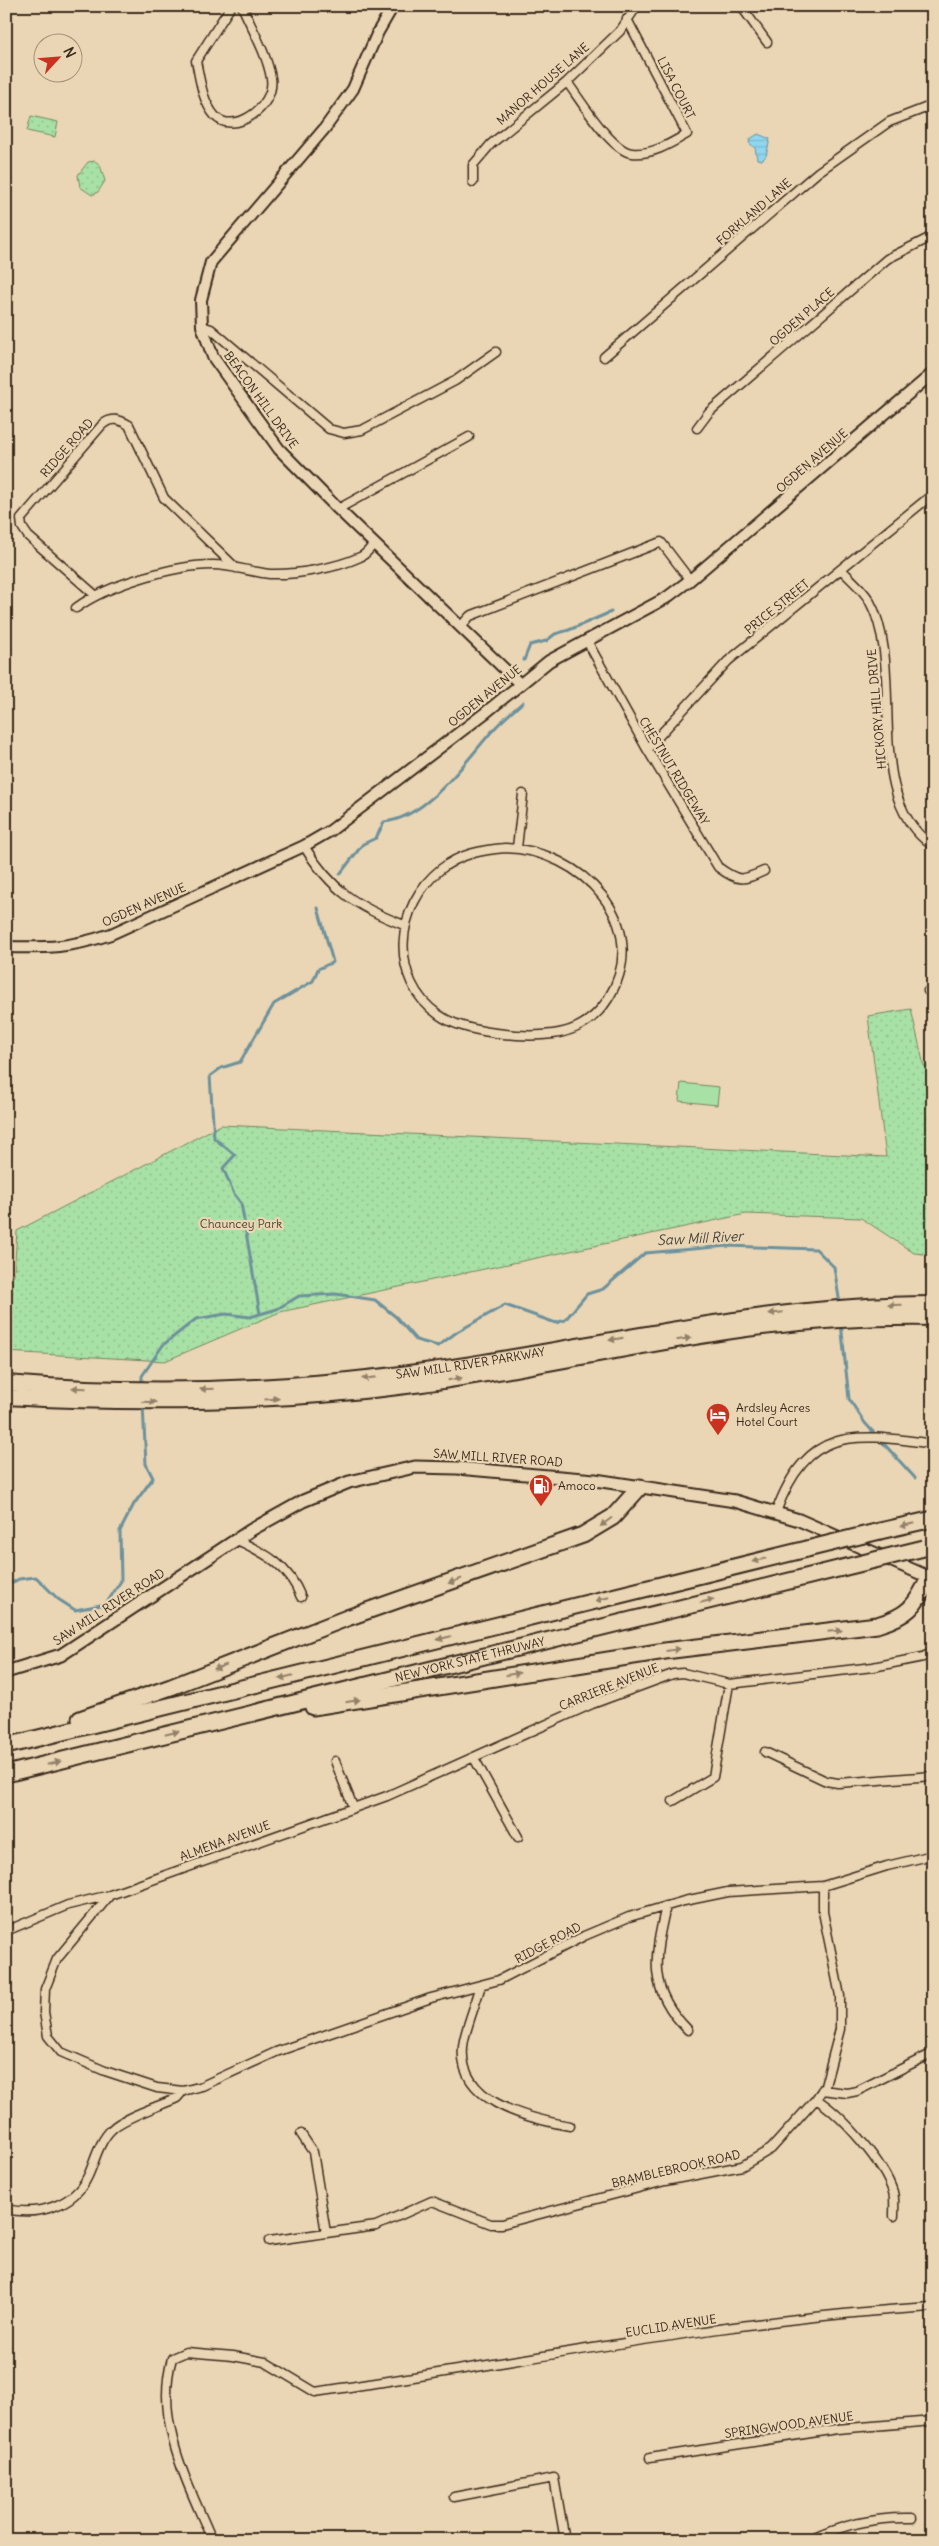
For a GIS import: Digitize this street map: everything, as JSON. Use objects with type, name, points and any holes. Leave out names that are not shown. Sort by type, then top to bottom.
[{"type":"highway","name":"SAW MILL RIVER PARKWAY","points":[[6,1396],[128,1395],[282,1398],[385,1389],[462,1378],[825,1315],[933,1304]]},
{"type":"highway","name":"SAW MILL RIVER PARKWAY","points":[[858,1312],[933,1318]]},
{"type":"highway","name":"SAW MILL RIVER PARKWAY","points":[[6,1383],[128,1395]]},
{"type":"highway","points":[[6,1745],[171,1687],[339,1621],[577,1538],[604,1524],[640,1487]]},
{"type":"highway","points":[[6,1745],[933,1519]]},
{"type":"highway","name":"NEW YORK STATE THRUWAY","points":[[6,1774],[928,1547]]},
{"type":"highway","points":[[235,1718],[664,1651],[877,1625],[898,1617],[914,1607],[931,1579]]},
{"type":"main road","name":"SAW MILL RIVER ROAD","points":[[6,1672],[62,1654],[277,1515],[335,1488],[382,1473],[415,1467],[443,1467],[595,1480],[715,1497],[776,1512],[931,1579]]},
{"type":"street","points":[[231,6],[196,61],[206,100],[214,115],[225,121],[248,118],[256,113],[265,104],[270,89],[271,79],[267,67],[242,6]]},
{"type":"street","name":"BEACON HILL DRIVE","points":[[393,6],[378,32],[353,89],[325,128],[210,262],[202,300],[202,326],[213,357],[279,449],[338,509],[520,684]]},
{"type":"street","name":"MANOR HOUSE LANE","points":[[473,182],[473,165],[491,144],[567,82],[620,30],[637,6]]},
{"type":"street","points":[[741,6],[767,42]]},
{"type":"street","name":"LISA COURT","points":[[567,82],[613,143],[630,153],[646,153],[667,145],[687,134],[627,19]]},
{"type":"street","name":"FORKLAND LANE","points":[[604,357],[818,172],[889,122],[933,105]]},
{"type":"street","name":"OGDEN PLACE","points":[[697,428],[709,412],[887,259],[933,236]]},
{"type":"street","points":[[202,326],[211,329],[329,430],[344,433],[362,430],[414,403],[455,381],[496,352]]},
{"type":"street","name":"OGDEN AVENUE","points":[[6,947],[57,948],[88,942],[111,934],[304,846],[330,831],[485,713],[549,661],[666,598],[690,580],[933,373]]},
{"type":"street","name":"RIDGE ROAD","points":[[95,595],[28,536],[22,527],[21,519],[102,425],[112,419],[120,420],[129,425],[164,498],[236,568]]},
{"type":"street","points":[[338,509],[469,437]]},
{"type":"street","name":"PRICE STREET","points":[[647,749],[728,661],[933,494]]},
{"type":"street","points":[[460,626],[470,616],[661,542],[690,580]]},
{"type":"street","points":[[76,608],[95,595],[117,586],[176,569],[214,565],[271,574],[323,569],[362,556],[374,544]]},
{"type":"street","name":"HICKORY HILL DRIVE","points":[[841,569],[869,599],[877,620],[882,641],[888,741],[896,788],[906,818],[918,836],[933,846]]},
{"type":"street","name":"CHESTNUT RIDGEWAY","points":[[587,642],[647,749],[718,867],[734,879],[748,878],[764,871]]},
{"type":"street","points":[[516,848],[523,794]]},
{"type":"street","points":[[304,846],[319,870],[334,887],[354,902],[375,914],[404,925]]},
{"type":"street","points":[[516,848],[544,854],[577,870],[597,888],[612,912],[621,938],[622,967],[616,986],[594,1018],[567,1031],[543,1035],[520,1035],[474,1028],[443,1018],[422,1000],[408,978],[403,946],[404,925],[423,888],[442,868],[458,858],[476,851],[516,848]]},
{"type":"street","points":[[776,1512],[785,1486],[801,1463],[826,1446],[856,1436],[933,1444]]},
{"type":"street","points":[[237,1540],[269,1556],[294,1580],[301,1597]]},
{"type":"street","name":"CARRIERE AVENUE","points":[[450,1769],[592,1704],[673,1674],[683,1673],[729,1684],[873,1667],[901,1662],[932,1653]]},
{"type":"street","points":[[673,1801],[713,1777],[729,1684]]},
{"type":"street","points":[[765,1752],[826,1781],[838,1783],[933,1776]]},
{"type":"street","points":[[474,1758],[518,1837]]},
{"type":"street","points":[[335,1760],[352,1807]]},
{"type":"street","name":"ALMENA AVENUE","points":[[6,1932],[68,1905],[110,1895],[352,1807],[450,1769]]},
{"type":"street","name":"RIDGE ROAD","points":[[183,2091],[202,2086],[276,2052],[431,1998],[499,1980],[528,1967],[593,1932],[630,1917],[666,1906],[728,1892],[823,1886],[887,1866],[933,1855]]},
{"type":"street","name":"BRAMBLEBROOK ROAD","points":[[326,2233],[376,2226],[432,2201],[491,2224],[502,2224],[665,2181],[742,2166],[771,2148],[816,2100],[822,2090],[840,2029],[840,1996],[823,1912],[823,1886]]},
{"type":"street","points":[[110,1895],[57,1959],[45,1989],[44,2012],[48,2036],[62,2052],[105,2071],[156,2088],[183,2091]]},
{"type":"street","points":[[666,1906],[655,1951],[658,1983],[672,2014],[688,2030]]},
{"type":"street","points":[[481,1985],[464,2042],[464,2062],[478,2090],[498,2105],[520,2114],[570,2126]]},
{"type":"street","points":[[822,2090],[848,2093],[857,2091],[933,2053]]},
{"type":"street","points":[[6,2209],[38,2212],[61,2203],[78,2192],[87,2179],[104,2137],[113,2127],[177,2098],[183,2091]]},
{"type":"street","points":[[816,2100],[826,2106],[881,2165],[894,2195],[894,2216]]},
{"type":"street","points":[[269,2241],[326,2233],[313,2152],[301,2134]]},
{"type":"street","name":"EUCLID AVENUE","points":[[212,2540],[174,2449],[165,2399],[172,2358],[186,2352],[233,2356],[264,2362],[315,2392],[692,2334],[862,2311],[933,2307]]},
{"type":"street","name":"SPRINGWOOD AVENUE","points":[[650,2458],[837,2429],[933,2421]]},
{"type":"street","points":[[454,2497],[554,2478],[565,2540]]},
{"type":"street","points":[[810,2540],[835,2528],[883,2517],[912,2518]]},
{"type":"green space","points":[[31,116],[58,122],[55,137],[27,131]]},
{"type":"green space","points":[[95,161],[100,165],[105,181],[98,192],[92,195],[80,187],[78,175],[88,162]]},
{"type":"green space","name":"Chauncey Park","points":[[911,1009],[924,1066],[933,1066],[933,1255],[914,1253],[861,1218],[746,1214],[280,1312],[165,1361],[6,1352],[6,1279],[14,1275],[17,1231],[221,1125],[886,1157],[868,1016]]},
{"type":"green space","points":[[681,1083],[719,1087],[717,1105],[679,1101]]},
{"type":"water","points":[[758,134],[770,139],[766,156],[762,160],[757,159],[755,148],[749,143],[750,139]]},
{"type":"waterway","points":[[524,660],[530,645],[546,641],[555,634],[611,612]]},
{"type":"waterway","points":[[340,874],[363,844],[376,838],[384,822],[400,818],[416,810],[431,799],[459,771],[497,725],[523,702]]},
{"type":"waterway","points":[[260,1314],[241,1203],[234,1194],[223,1168],[235,1155],[214,1138],[210,1076],[221,1068],[240,1062],[274,1004],[313,981],[318,969],[333,962],[318,908]]},
{"type":"waterway","name":"Saw Mill River","points":[[142,1386],[142,1376],[163,1345],[196,1319],[226,1314],[250,1317],[277,1309],[299,1296],[336,1294],[375,1300],[396,1317],[416,1340],[438,1346],[457,1332],[505,1305],[556,1323],[565,1320],[587,1294],[603,1289],[645,1253],[728,1246],[816,1249],[834,1267],[840,1304]]},
{"type":"waterway","name":"Saw Mill River","points":[[841,1323],[849,1399],[865,1423],[915,1478]]},
{"type":"waterway","name":"Saw Mill River","points":[[6,1586],[19,1579],[36,1577],[58,1599],[75,1610],[106,1604],[121,1581],[120,1531],[134,1504],[153,1478],[146,1464],[143,1405]]},
{"type":"place","name":"Ardsley Acres Hotel Court","points":[[718,1436]]},
{"type":"place","name":"Amoco","points":[[541,1507]]}]
